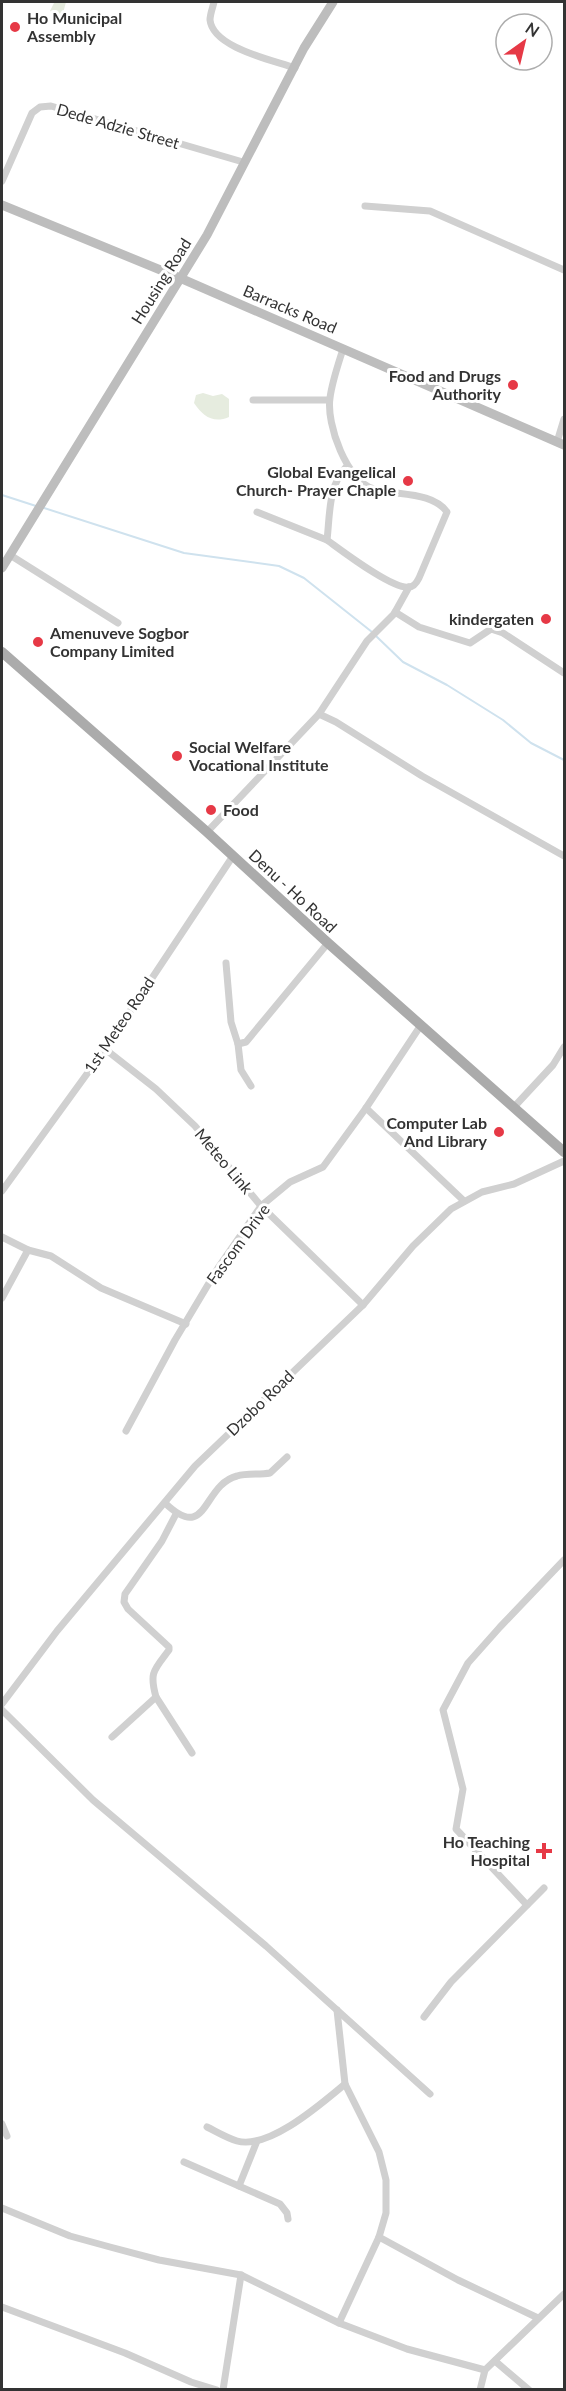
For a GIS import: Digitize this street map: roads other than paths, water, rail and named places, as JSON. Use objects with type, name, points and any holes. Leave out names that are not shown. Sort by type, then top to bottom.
[{"type":"main road","name":"Denu - Ho Road","points":[[2,652],[564,1152]]},
{"type":"street","points":[[214,2],[210,18],[212,28],[221,39],[295,68]]},
{"type":"street","name":"Housing Road","points":[[2,568],[207,235],[304,48],[333,2]]},
{"type":"street","name":"Dede Adzie Street","points":[[2,181],[32,113],[40,107],[51,106],[243,162]]},
{"type":"street","name":"Barracks Road","points":[[2,205],[180,278],[560,443]]},
{"type":"street","points":[[364,206],[430,211],[564,270]]},
{"type":"street","points":[[207,832],[319,714],[370,638],[395,612],[419,578],[447,512],[441,504],[427,499],[372,489],[362,483],[347,466],[334,434],[329,400],[343,349]]},
{"type":"street","points":[[253,400],[329,400]]},
{"type":"street","points":[[560,443],[564,418]]},
{"type":"street","points":[[327,540],[333,488],[337,475],[347,466]]},
{"type":"street","points":[[257,512],[327,540],[372,572],[396,584],[412,586]]},
{"type":"street","points":[[10,555],[118,623]]},
{"type":"street","points":[[395,612],[419,627],[470,643],[490,629],[503,633],[564,673]]},
{"type":"street","points":[[319,714],[336,722],[422,776],[564,856]]},
{"type":"street","name":"1st Meteo Road","points":[[2,1191],[105,1048],[233,856]]},
{"type":"street","points":[[238,1044],[246,1042],[328,944]]},
{"type":"street","points":[[226,963],[231,1022],[238,1044],[241,1070],[251,1086]]},
{"type":"street","name":"Fascom Drive","points":[[126,1431],[218,1268],[261,1206],[290,1182],[322,1167],[366,1108],[421,1025]]},
{"type":"street","points":[[514,1107],[553,1065],[564,1047]]},
{"type":"street","name":"Meteo Link","points":[[105,1048],[156,1089],[195,1126],[261,1206],[363,1305]]},
{"type":"street","points":[[366,1108],[464,1200]]},
{"type":"street","name":"Dzobo Road","points":[[2,1704],[57,1631],[195,1466],[363,1305],[413,1246],[451,1209],[482,1192],[514,1184],[564,1161]]},
{"type":"street","points":[[2,1237],[28,1250],[51,1256],[101,1288],[186,1324]]},
{"type":"street","points":[[2,1298],[28,1250]]},
{"type":"street","points":[[165,1503],[176,1514],[185,1518],[193,1518],[200,1513],[210,1498],[224,1484],[237,1476],[270,1473],[287,1457]]},
{"type":"street","points":[[176,1514],[162,1541],[125,1594],[124,1602],[128,1609],[169,1647],[153,1671],[152,1681],[156,1697],[192,1754]]},
{"type":"street","points":[[527,1905],[456,1829],[463,1789],[443,1710],[468,1663],[564,1560]]},
{"type":"street","points":[[112,1737],[156,1697]]},
{"type":"street","points":[[2,1710],[93,1800],[266,1946],[430,2094]]},
{"type":"street","points":[[424,2017],[451,1982],[544,1888]]},
{"type":"street","points":[[337,2010],[345,2084],[375,2143],[386,2180],[386,2213],[379,2237],[339,2323]]},
{"type":"street","points":[[207,2127],[239,2142],[257,2140],[300,2121],[345,2084]]},
{"type":"street","points":[[2,2124],[7,2136]]},
{"type":"street","points":[[239,2186],[257,2140]]},
{"type":"street","points":[[184,2162],[283,2206],[288,2219]]},
{"type":"street","points":[[2,2208],[70,2236],[159,2260],[241,2276],[339,2323],[407,2349],[485,2370]]},
{"type":"street","points":[[379,2237],[458,2280],[538,2319]]},
{"type":"street","points":[[223,2390],[241,2276]]},
{"type":"street","points":[[480,2390],[485,2370],[564,2294]]},
{"type":"street","points":[[2,2307],[217,2390]]},
{"type":"street","points":[[495,2361],[529,2390]]},
{"type":"waterway","points":[[2,495],[36,506]]},
{"type":"waterway","points":[[41,507],[184,553],[279,566],[304,578],[372,632]]},
{"type":"waterway","points":[[376,636],[403,662],[447,685],[503,720],[531,743],[564,760]]},
{"type":"place","name":"Ho Municipal Assembly","points":[[15,27]]},
{"type":"place","name":"Food and Drugs Authority","points":[[513,385]]},
{"type":"place","name":"Global Evangelical Church- Prayer Chaple","points":[[408,481]]},
{"type":"place","name":"kindergaten","points":[[546,619]]},
{"type":"place","name":"Amenuveve Sogbor Company Limited","points":[[38,642]]},
{"type":"place","name":"Social Welfare Vocational Institute","points":[[177,756]]},
{"type":"place","name":"Food","points":[[211,810]]},
{"type":"place","name":"Computer Lab And Library","points":[[499,1132]]},
{"type":"place","name":"Ho Teaching Hospital","points":[[544,1851]]}]
